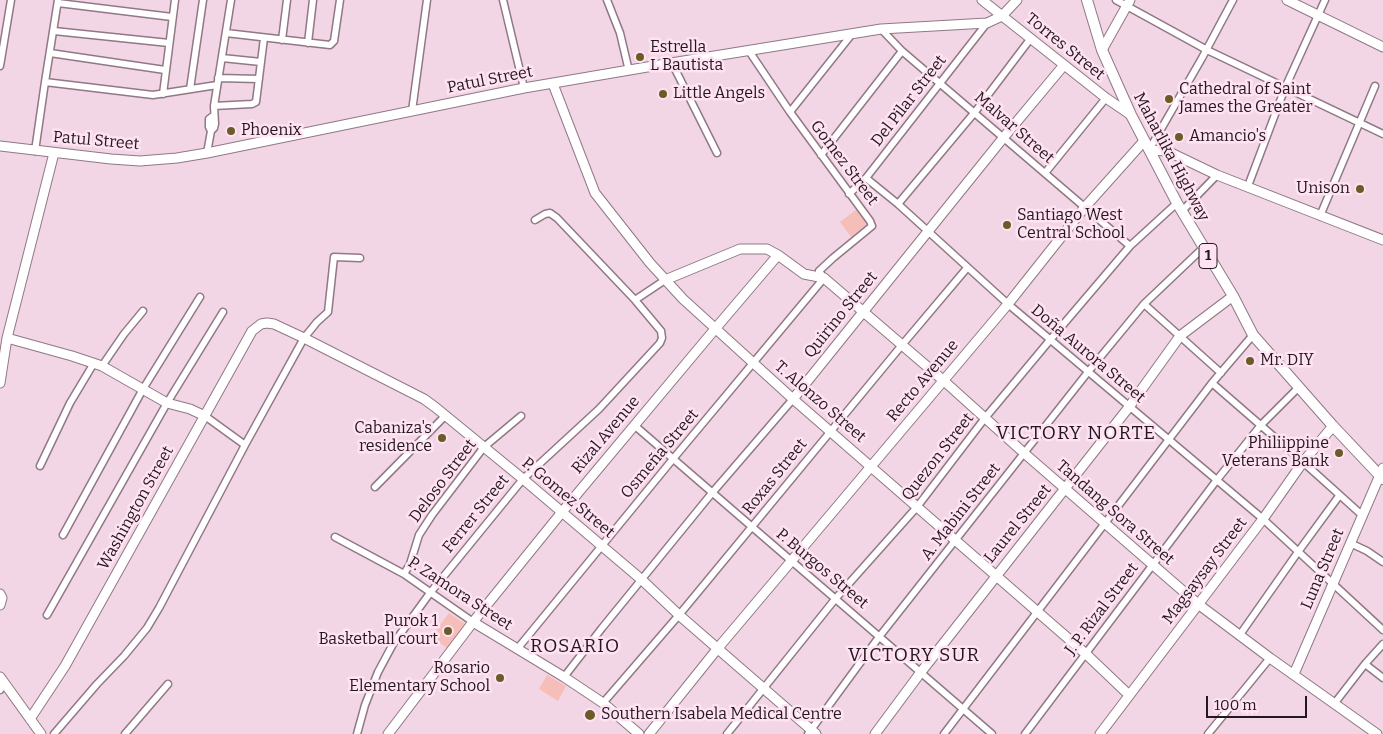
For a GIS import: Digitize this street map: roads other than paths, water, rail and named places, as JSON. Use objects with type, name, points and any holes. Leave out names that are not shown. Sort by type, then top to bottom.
[{"type":"main road","name":"Maharlika Highway","points":[[1087,0],[1102,50],[1131,115],[1180,207],[1233,296],[1253,335],[1333,426],[1382,474]]},
{"type":"street","points":[[0,66],[10,0]]},
{"type":"street","points":[[163,94],[174,0]]},
{"type":"street","points":[[190,89],[203,0]]},
{"type":"street","points":[[207,153],[211,131],[214,128],[214,106],[226,33],[229,0]]},
{"type":"street","points":[[282,40],[287,0]]},
{"type":"street","points":[[308,43],[313,0]]},
{"type":"street","points":[[226,33],[330,45],[333,43],[340,0]]},
{"type":"street","points":[[412,111],[427,0]]},
{"type":"street","points":[[504,0],[524,88]]},
{"type":"street","points":[[607,0],[620,33],[629,71]]},
{"type":"street","name":"Torres Street","points":[[982,0],[1106,98],[1131,115]]},
{"type":"street","points":[[987,23],[1002,16],[1017,0]]},
{"type":"street","points":[[1116,0],[1128,3],[1207,50],[1383,134]]},
{"type":"street","points":[[1232,0],[1207,50],[1147,145],[1167,151],[1217,175],[1383,240]]},
{"type":"street","points":[[1287,0],[1383,47]]},
{"type":"street","points":[[1248,186],[1284,88],[1325,0]]},
{"type":"street","points":[[35,151],[58,1],[172,17]]},
{"type":"street","points":[[1102,50],[1128,3]]},
{"type":"street","name":"Patul Street","points":[[0,146],[140,161],[207,153],[524,88],[672,63],[749,52],[881,29],[987,23]]},
{"type":"street","name":"Del Pilar Street","points":[[850,194],[866,178],[987,23]]},
{"type":"street","name":"Malvar Street","points":[[881,29],[902,51],[1130,246]]},
{"type":"street","points":[[54,31],[169,43]]},
{"type":"street","points":[[790,112],[852,34]]},
{"type":"street","points":[[214,106],[254,103],[256,100],[264,38]]},
{"type":"street","points":[[898,204],[974,112],[1031,38]]},
{"type":"street","points":[[821,155],[902,51]]},
{"type":"street","name":"Gomez Street","points":[[749,52],[872,226],[819,271],[824,278]]},
{"type":"street","points":[[50,53],[165,70]]},
{"type":"street","points":[[222,58],[261,62]]},
{"type":"street","points":[[672,63],[717,153]]},
{"type":"street","name":"Quirino Street","points":[[564,677],[712,493],[793,399],[1064,65]]},
{"type":"street","points":[[45,82],[143,95],[163,94],[218,82],[259,79]]},
{"type":"street","name":"T. Alonzo Street","points":[[553,84],[595,193],[665,280],[714,328],[793,399],[957,540],[1086,654],[1129,695]]},
{"type":"street","points":[[1320,216],[1376,86]]},
{"type":"street","points":[[1045,173],[1106,98]]},
{"type":"street","name":"Recto Avenue","points":[[649,734],[718,648],[1008,304],[1085,207],[1147,145]]},
{"type":"street","points":[[0,383],[4,337],[54,153]]},
{"type":"street","name":"Quezon Street","points":[[727,734],[836,598],[917,506],[986,418],[1130,246],[1217,175]]},
{"type":"street","name":"Doña Aurora Street","points":[[866,178],[898,204],[1008,304],[1263,519],[1383,630]]},
{"type":"street","points":[[535,220],[545,214],[550,214],[557,218],[635,300],[665,280],[740,249],[766,249],[778,255],[804,274],[824,278]]},
{"type":"street","name":"A. Mabini Street","points":[[812,733],[879,637],[1088,372],[1144,304],[1203,248]]},
{"type":"street","name":"Rizal Avenue","points":[[388,734],[473,622],[562,512],[714,328],[778,255]]},
{"type":"street","points":[[54,734],[147,628],[304,338],[328,312],[334,257],[360,258]]},
{"type":"street","name":"Roxas Street","points":[[603,703],[752,528],[967,268]]},
{"type":"street","name":"Tandang Sora Street","points":[[824,278],[944,380],[1024,453],[1198,604],[1239,636],[1377,734]]},
{"type":"street","name":"Osmeña Street","points":[[518,648],[824,278]]},
{"type":"street","name":"Laurel Street","points":[[875,734],[996,575],[1130,407],[1180,336],[1233,296]]},
{"type":"street","points":[[63,535],[143,389],[200,297]]},
{"type":"street","name":"Ferrer Street","points":[[357,734],[365,704],[378,672],[393,644],[430,593],[523,479],[599,409],[660,343],[662,338],[661,331],[635,300]]},
{"type":"street","points":[[1144,304],[1221,373]]},
{"type":"street","points":[[40,466],[70,403],[143,310]]},
{"type":"street","points":[[47,615],[167,403],[223,312]]},
{"type":"street","name":"Washington Street","points":[[30,719],[65,666],[252,331],[261,324],[274,324]]},
{"type":"street","name":"P. Gomez Street","points":[[274,324],[424,399],[446,414],[642,580],[812,733]]},
{"type":"street","points":[[944,734],[1212,383],[1253,335]]},
{"type":"street","points":[[4,337],[98,365],[167,403],[190,409],[205,416],[245,445]]},
{"type":"street","points":[[1212,383],[1363,516]]},
{"type":"street","name":"J. P. Rizal Street","points":[[1025,734],[1216,480],[1261,425],[1299,387]]},
{"type":"street","points":[[375,487],[446,414]]},
{"type":"street","name":"Deloso Street","points":[[404,574],[410,564],[419,535],[432,515],[484,447],[521,416]]},
{"type":"street","name":"P. Burgos Street","points":[[634,425],[992,734]]},
{"type":"street","name":"Magsaysay Street","points":[[1100,734],[1263,519],[1303,462],[1333,426]]},
{"type":"street","name":"Luna Street","points":[[1294,674],[1350,543],[1382,474]]},
{"type":"street","points":[[1239,636],[1339,496]]},
{"type":"street","name":"P. Zamora Street","points":[[335,537],[404,574],[473,622],[564,677],[603,703],[639,734]]},
{"type":"street","points":[[1350,543],[1367,550],[1383,562]]},
{"type":"street","points":[[0,594],[2,598],[0,605]]},
{"type":"street","points":[[1334,704],[1383,644]]},
{"type":"street","points":[[1208,734],[1270,658]]},
{"type":"street","points":[[1365,664],[1383,678]]},
{"type":"street","points":[[2,684],[41,734]]},
{"type":"street","points":[[125,734],[168,684]]},
{"type":"place","name":"Estrella L Bautista","points":[[640,57]]},
{"type":"place","name":"Little Angels","points":[[663,94]]},
{"type":"place","name":"Cathedral of Saint James the Greater","points":[[1169,99]]},
{"type":"place","name":"Phoenix","points":[[231,131]]},
{"type":"place","name":"Amancio's","points":[[1179,137]]},
{"type":"place","name":"Unison","points":[[1360,189]]},
{"type":"place","name":"Santiago West Central School","points":[[1007,225]]},
{"type":"place","name":"Mr. DIY","points":[[1250,361]]},
{"type":"place","name":"Cabaniza's residence","points":[[442,438]]},
{"type":"place","name":"Philiippine Veterans Bank","points":[[1339,453]]},
{"type":"place","name":"Purok 1 Basketball court","points":[[448,631]]},
{"type":"place","name":"Rosario Elementary School","points":[[500,678]]},
{"type":"place","name":"Southern Isabela Medical Centre","points":[[590,715]]},
{"type":"district","name":"VICTORY NORTE","points":[[1076,434]]},
{"type":"district","name":"ROSARIO","points":[[575,647]]},
{"type":"district","name":"VICTORY SUR","points":[[914,656]]}]
